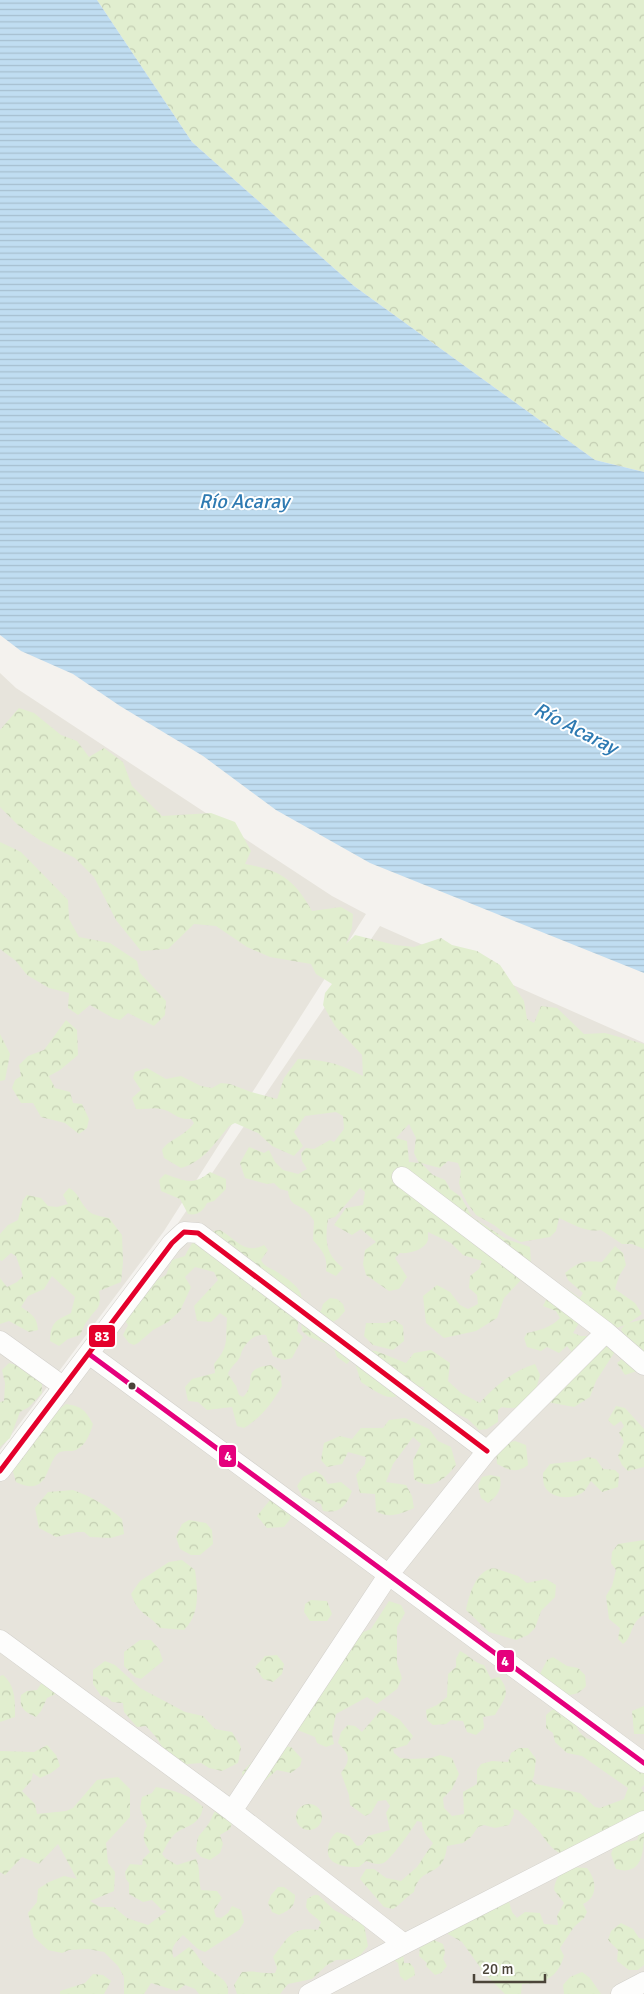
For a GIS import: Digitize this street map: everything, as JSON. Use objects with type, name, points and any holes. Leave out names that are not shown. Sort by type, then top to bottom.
[{"type":"street","points":[[402,1177],[606,1332],[644,1365]]},
{"type":"street","points":[[0,1471],[172,1243],[184,1232],[198,1233],[487,1451]]},
{"type":"street","points":[[232,1810],[389,1574],[487,1451],[606,1332]]},
{"type":"street","points":[[0,1341],[64,1388]]},
{"type":"street","points":[[89,1354],[644,1763]]},
{"type":"street","points":[[0,1640],[232,1810],[404,1944]]},
{"type":"street","points":[[309,1994],[644,1821]]},
{"type":"street","points":[[621,1994],[644,1982]]},
{"type":"shaded area","points":[[0,673],[16,688],[332,896],[366,914],[164,1231],[0,1450]]},
{"type":"shaded area","points":[[380,926],[644,1043],[644,1994],[0,1994],[0,1474],[89,1354]]},
{"type":"green space","points":[[97,0],[644,0],[644,472],[595,460],[354,286],[192,142]]},
{"type":"green space","points":[[19,708],[34,713],[61,735],[77,741],[89,757],[104,748],[123,762],[132,786],[162,816],[211,813],[235,822],[251,851],[245,864],[268,869],[285,878],[299,891],[312,911],[341,907],[353,914],[352,928],[346,944],[355,935],[395,945],[414,947],[441,938],[452,945],[477,951],[500,965],[524,1001],[527,1019],[534,1023],[541,1006],[557,1008],[584,1034],[605,1033],[644,1044],[644,1249],[632,1244],[622,1244],[601,1230],[585,1229],[559,1218],[556,1231],[550,1237],[521,1242],[476,1215],[462,1193],[459,1183],[461,1171],[458,1163],[448,1161],[440,1168],[421,1163],[433,1175],[445,1180],[450,1189],[461,1197],[472,1217],[506,1239],[530,1247],[531,1262],[520,1281],[504,1298],[497,1318],[476,1331],[444,1338],[426,1323],[423,1296],[437,1285],[450,1292],[460,1305],[468,1309],[478,1304],[477,1295],[469,1288],[470,1276],[479,1269],[482,1261],[463,1255],[451,1243],[428,1232],[428,1240],[424,1246],[412,1252],[400,1253],[395,1258],[407,1277],[399,1289],[389,1291],[366,1275],[363,1264],[365,1250],[376,1242],[361,1229],[352,1235],[334,1225],[346,1208],[363,1205],[365,1192],[360,1188],[335,1217],[328,1219],[328,1246],[337,1263],[343,1268],[336,1276],[326,1271],[324,1254],[313,1240],[314,1221],[307,1212],[292,1202],[288,1191],[280,1189],[274,1183],[267,1184],[245,1178],[240,1163],[249,1147],[264,1153],[269,1150],[275,1162],[283,1170],[298,1174],[307,1169],[302,1161],[301,1153],[306,1148],[314,1149],[330,1140],[334,1142],[344,1129],[343,1116],[336,1112],[305,1116],[294,1132],[303,1146],[294,1156],[272,1146],[258,1133],[235,1123],[229,1126],[202,1157],[189,1165],[181,1168],[164,1158],[162,1150],[165,1146],[186,1132],[194,1123],[191,1119],[178,1117],[161,1109],[136,1109],[132,1098],[141,1090],[133,1078],[135,1072],[147,1068],[166,1079],[181,1076],[201,1086],[212,1088],[221,1083],[230,1084],[277,1099],[284,1078],[298,1059],[332,1063],[363,1076],[362,1055],[335,1026],[323,1005],[325,993],[332,984],[316,974],[311,964],[270,957],[247,947],[216,926],[194,924],[168,949],[141,951],[116,920],[94,877],[75,858],[41,841],[18,825],[0,807],[0,730]],"holes":[[[409,1124],[416,1138],[414,1153],[419,1163],[409,1162],[407,1141],[396,1138]]]},
{"type":"green space","points":[[0,842],[21,852],[68,900],[69,919],[79,937],[110,943],[137,961],[140,973],[166,1001],[165,1015],[154,1026],[128,1013],[120,1020],[113,1018],[90,1005],[78,1015],[68,1008],[69,993],[49,988],[27,975],[16,961],[0,949]]},
{"type":"green space","points":[[66,1020],[77,1030],[78,1055],[60,1070],[49,1076],[55,1088],[70,1092],[73,1103],[82,1104],[89,1119],[87,1128],[79,1134],[65,1123],[41,1117],[33,1103],[21,1103],[12,1088],[15,1080],[21,1076],[19,1065],[28,1056],[44,1050]]},
{"type":"green space","points":[[0,1034],[10,1054],[5,1080],[0,1081]]},
{"type":"green space","points":[[210,1172],[226,1179],[226,1189],[214,1201],[207,1203],[202,1211],[197,1214],[188,1214],[180,1199],[161,1191],[159,1180],[165,1174],[178,1179],[194,1181]]},
{"type":"green space","points":[[69,1188],[76,1193],[89,1211],[95,1215],[109,1218],[122,1235],[123,1262],[121,1282],[99,1291],[99,1305],[85,1323],[80,1335],[68,1339],[59,1346],[50,1341],[51,1330],[58,1320],[71,1313],[75,1297],[52,1276],[44,1289],[28,1296],[21,1307],[35,1318],[38,1330],[29,1332],[9,1321],[0,1324],[0,1278],[7,1287],[17,1282],[23,1276],[16,1256],[11,1253],[2,1261],[0,1260],[0,1234],[8,1225],[18,1220],[23,1200],[27,1195],[41,1198],[48,1206],[57,1207],[68,1204],[63,1195]]},
{"type":"green space","points":[[220,1230],[246,1247],[257,1248],[264,1245],[268,1250],[261,1260],[262,1262],[295,1285],[302,1297],[297,1331],[303,1337],[292,1358],[284,1360],[273,1356],[266,1335],[259,1335],[247,1343],[228,1374],[236,1386],[239,1395],[243,1397],[249,1386],[252,1373],[255,1370],[271,1365],[280,1372],[282,1386],[261,1415],[244,1428],[237,1426],[232,1407],[207,1410],[198,1402],[188,1401],[185,1387],[192,1379],[215,1373],[214,1364],[225,1347],[227,1318],[220,1313],[211,1322],[197,1321],[194,1306],[218,1280],[214,1272],[195,1267],[185,1277],[191,1287],[180,1311],[138,1343],[134,1345],[129,1343],[123,1335],[128,1325],[124,1319],[153,1282],[166,1275],[172,1260],[185,1256],[198,1237]]},
{"type":"green space","points":[[615,1246],[623,1253],[626,1265],[619,1276],[615,1289],[635,1303],[642,1314],[629,1323],[644,1319],[644,1364],[637,1371],[625,1375],[617,1363],[623,1358],[625,1339],[621,1329],[625,1325],[614,1329],[582,1318],[573,1333],[581,1336],[601,1336],[616,1350],[596,1381],[590,1397],[574,1407],[547,1402],[558,1373],[557,1367],[561,1360],[571,1361],[571,1351],[567,1346],[559,1353],[547,1347],[541,1351],[527,1347],[524,1338],[527,1333],[541,1330],[560,1318],[556,1311],[543,1306],[555,1281],[580,1298],[583,1293],[568,1280],[565,1273],[582,1263],[602,1262]]},
{"type":"green space","points":[[330,1298],[337,1299],[343,1304],[345,1311],[338,1319],[329,1324],[360,1350],[376,1351],[406,1363],[414,1353],[431,1350],[450,1363],[448,1381],[461,1393],[480,1403],[505,1380],[520,1370],[535,1364],[540,1375],[532,1397],[529,1402],[518,1407],[502,1407],[498,1410],[498,1422],[487,1429],[479,1430],[468,1419],[446,1409],[436,1398],[429,1398],[423,1391],[424,1387],[411,1388],[394,1397],[381,1394],[361,1382],[353,1357],[347,1364],[337,1357],[333,1346],[309,1337],[302,1331],[301,1320],[309,1312],[321,1311],[323,1304]]},
{"type":"green space","points":[[395,1320],[403,1326],[404,1341],[393,1350],[373,1345],[364,1336],[366,1323],[386,1323]]},
{"type":"green space","points":[[9,1363],[25,1367],[42,1379],[42,1393],[29,1407],[20,1412],[10,1438],[0,1447],[0,1402],[4,1401],[5,1383],[2,1370]]},
{"type":"green space","points":[[66,1404],[76,1406],[86,1412],[93,1424],[87,1439],[76,1450],[60,1452],[55,1456],[46,1476],[36,1486],[27,1486],[16,1482],[12,1468],[55,1412]]},
{"type":"green space","points":[[616,1406],[625,1408],[644,1429],[644,1467],[628,1471],[622,1465],[618,1456],[624,1442],[619,1433],[624,1426],[621,1421],[614,1426],[608,1420]]},
{"type":"green space","points":[[405,1418],[429,1429],[438,1441],[451,1447],[456,1465],[437,1482],[432,1484],[420,1483],[414,1479],[413,1460],[421,1444],[413,1437],[393,1464],[386,1482],[406,1485],[412,1496],[414,1508],[399,1514],[385,1515],[376,1511],[375,1494],[360,1493],[356,1475],[365,1464],[366,1457],[348,1452],[342,1464],[327,1467],[321,1460],[324,1443],[340,1436],[352,1439],[361,1428],[383,1428],[389,1420]]},
{"type":"green space","points":[[515,1441],[526,1445],[528,1465],[516,1470],[497,1464],[496,1452],[500,1445]]},
{"type":"green space","points":[[588,1457],[596,1459],[603,1469],[615,1470],[619,1474],[618,1487],[602,1492],[591,1481],[582,1493],[572,1497],[555,1496],[547,1490],[544,1485],[543,1473],[550,1464],[578,1461]]},
{"type":"green space","points":[[316,1471],[323,1476],[328,1484],[341,1482],[352,1491],[342,1508],[329,1512],[323,1511],[321,1504],[302,1496],[297,1486],[303,1477]]},
{"type":"green space","points":[[490,1475],[500,1477],[500,1489],[497,1495],[488,1503],[481,1498],[478,1486],[482,1477]]},
{"type":"green space","points":[[73,1490],[99,1502],[122,1519],[124,1534],[111,1538],[90,1537],[84,1532],[77,1532],[56,1537],[39,1528],[35,1508],[48,1492]]},
{"type":"green space","points":[[270,1500],[281,1500],[289,1508],[291,1518],[284,1527],[267,1528],[257,1516]]},
{"type":"green space","points":[[189,1520],[206,1523],[212,1530],[213,1544],[200,1555],[191,1555],[180,1549],[176,1537],[182,1524]]},
{"type":"green space","points":[[644,1540],[644,1615],[636,1622],[629,1637],[623,1644],[618,1639],[620,1628],[609,1619],[606,1596],[612,1586],[616,1570],[611,1563],[612,1552],[618,1544]]},
{"type":"green space","points":[[182,1560],[195,1570],[197,1602],[193,1617],[184,1630],[160,1628],[140,1610],[131,1594],[140,1581],[169,1562]]},
{"type":"green space","points":[[494,1568],[518,1576],[527,1583],[546,1579],[556,1585],[555,1597],[541,1611],[535,1628],[528,1635],[516,1640],[489,1632],[466,1610],[471,1591],[478,1578],[482,1573]]},
{"type":"green space","points":[[311,1600],[327,1601],[332,1614],[327,1621],[310,1621],[304,1612],[305,1604]]},
{"type":"green space","points":[[389,1601],[401,1605],[405,1613],[397,1627],[397,1663],[402,1678],[397,1689],[377,1704],[367,1697],[336,1714],[332,1734],[334,1744],[326,1747],[317,1743],[315,1737],[285,1725],[350,1637],[371,1629]]},
{"type":"green space","points":[[140,1640],[151,1640],[159,1649],[163,1661],[141,1679],[135,1677],[124,1666],[124,1652]]},
{"type":"green space","points":[[460,1651],[477,1663],[484,1665],[491,1679],[499,1677],[506,1692],[504,1700],[495,1715],[483,1717],[484,1728],[476,1735],[467,1732],[463,1721],[451,1720],[446,1724],[433,1725],[427,1720],[426,1710],[437,1705],[447,1697],[448,1674],[456,1667],[456,1659]]},
{"type":"green space","points":[[277,1655],[284,1664],[282,1674],[273,1682],[263,1679],[255,1667],[265,1656]]},
{"type":"green space","points":[[553,1657],[567,1666],[578,1668],[585,1675],[586,1686],[577,1693],[566,1695],[540,1674],[547,1660]]},
{"type":"green space","points":[[105,1661],[115,1665],[140,1688],[185,1712],[203,1716],[215,1729],[232,1732],[241,1747],[238,1763],[222,1771],[209,1768],[201,1763],[172,1769],[163,1748],[146,1726],[137,1727],[124,1712],[123,1703],[112,1702],[107,1697],[101,1696],[93,1684],[93,1670]]},
{"type":"green space","points":[[3,1675],[13,1689],[15,1717],[0,1722],[0,1676]]},
{"type":"green space","points":[[44,1679],[58,1693],[47,1698],[36,1717],[23,1709],[21,1695],[27,1691],[37,1690]]},
{"type":"green space","points":[[644,1706],[644,1734],[634,1734],[632,1711]]},
{"type":"green space","points":[[382,1709],[400,1720],[413,1736],[407,1745],[393,1749],[394,1753],[400,1758],[431,1758],[440,1755],[452,1758],[459,1774],[452,1789],[443,1798],[444,1808],[452,1816],[464,1814],[463,1792],[477,1784],[477,1770],[481,1764],[492,1761],[508,1762],[511,1753],[519,1748],[528,1748],[536,1759],[532,1781],[536,1784],[580,1793],[595,1807],[600,1808],[624,1799],[628,1788],[582,1756],[567,1753],[555,1742],[553,1733],[546,1728],[546,1715],[553,1709],[568,1713],[578,1730],[586,1738],[606,1741],[644,1763],[644,1785],[641,1788],[644,1793],[644,1819],[562,1854],[550,1846],[539,1831],[518,1810],[513,1809],[514,1814],[509,1825],[495,1828],[484,1825],[478,1827],[471,1837],[463,1843],[447,1846],[445,1857],[441,1864],[417,1883],[414,1892],[393,1909],[384,1907],[360,1879],[366,1869],[374,1869],[386,1878],[401,1881],[417,1867],[433,1843],[424,1831],[422,1822],[417,1821],[397,1849],[383,1863],[376,1864],[366,1861],[359,1867],[343,1866],[334,1862],[328,1855],[329,1844],[337,1832],[349,1836],[357,1846],[362,1845],[368,1836],[390,1830],[386,1813],[390,1806],[386,1800],[378,1801],[371,1813],[365,1816],[350,1805],[349,1795],[341,1773],[348,1761],[348,1757],[338,1743],[341,1732],[348,1725],[355,1726],[362,1732]]},
{"type":"green space","points":[[47,1745],[56,1755],[60,1766],[40,1778],[33,1773],[31,1781],[22,1791],[35,1804],[37,1814],[66,1811],[73,1808],[97,1780],[118,1777],[130,1789],[130,1817],[106,1843],[108,1863],[115,1872],[114,1891],[90,1901],[100,1907],[114,1907],[127,1918],[148,1925],[167,1911],[162,1910],[152,1900],[143,1902],[129,1894],[129,1883],[125,1872],[130,1864],[142,1865],[143,1859],[150,1852],[144,1839],[147,1826],[140,1808],[142,1797],[152,1793],[156,1787],[193,1799],[203,1807],[195,1823],[177,1832],[168,1842],[162,1854],[177,1865],[196,1859],[201,1890],[217,1891],[222,1898],[214,1910],[216,1917],[221,1918],[228,1913],[232,1906],[241,1910],[244,1922],[239,1930],[205,1952],[198,1949],[183,1935],[174,1945],[172,1951],[174,1958],[189,1947],[207,1968],[225,1981],[228,1994],[199,1994],[195,1989],[185,1985],[177,1991],[151,1983],[144,1994],[124,1994],[124,1977],[118,1966],[104,1952],[88,1949],[69,1950],[62,1953],[48,1950],[34,1937],[28,1913],[37,1902],[38,1889],[64,1876],[77,1879],[58,1844],[39,1864],[22,1857],[5,1875],[0,1872],[0,1751],[34,1752]]},
{"type":"green space","points":[[283,1746],[291,1747],[302,1759],[300,1766],[291,1773],[277,1770],[260,1785],[244,1783],[242,1772],[257,1757]]},
{"type":"green space","points":[[309,1804],[318,1808],[322,1817],[318,1826],[309,1830],[300,1826],[296,1817],[300,1808]]},
{"type":"green space","points":[[218,1808],[233,1820],[230,1829],[220,1835],[223,1844],[220,1853],[210,1860],[201,1857],[196,1851],[197,1841]]},
{"type":"green space","points":[[644,1827],[643,1852],[637,1865],[632,1869],[616,1869],[611,1854],[615,1844],[637,1840],[641,1828]]},
{"type":"green space","points":[[570,1867],[587,1868],[594,1882],[594,1892],[592,1897],[583,1904],[587,1912],[584,1918],[574,1927],[560,1948],[564,1956],[558,1970],[543,1981],[522,1984],[521,1994],[505,1994],[485,1974],[462,1942],[448,1934],[447,1917],[508,1898],[512,1912],[517,1918],[525,1912],[540,1913],[544,1924],[558,1925],[557,1916],[564,1903],[554,1890],[559,1876]]},
{"type":"green space","points":[[278,1887],[284,1887],[295,1895],[293,1906],[279,1915],[272,1912],[268,1903],[271,1895]]},
{"type":"green space","points":[[318,1895],[334,1910],[364,1925],[368,1946],[357,1959],[336,1960],[327,1965],[312,1979],[288,1984],[280,1994],[237,1994],[234,1985],[242,1972],[275,1973],[277,1968],[273,1957],[291,1935],[302,1930],[318,1930],[321,1922],[306,1907],[307,1899]]},
{"type":"green space","points":[[621,1923],[633,1929],[639,1938],[644,1939],[644,1965],[638,1970],[629,1970],[617,1961],[618,1950],[608,1940],[611,1931]]},
{"type":"green space","points":[[426,1940],[434,1940],[443,1944],[445,1952],[443,1959],[447,1966],[441,1973],[435,1975],[426,1966],[427,1963],[419,1956],[420,1946]]},
{"type":"green space","points":[[403,1950],[404,1963],[410,1963],[414,1968],[415,1975],[405,1981],[400,1976],[398,1963],[394,1960]]},
{"type":"green space","points":[[582,1972],[590,1978],[601,1994],[564,1994],[563,1985],[570,1977]]},
{"type":"green space","points":[[93,1974],[103,1975],[111,1981],[104,1994],[60,1994],[60,1991],[85,1983]]},
{"type":"water","name":"Río Acaray","points":[[0,0],[97,0],[192,142],[354,286],[595,460],[644,472],[644,973],[370,863],[276,810],[203,756],[120,706],[73,674],[21,651],[0,635]]},
{"type":"transit line","name":"83","points":[[0,1471],[172,1243],[184,1232],[198,1233],[487,1451]]},
{"type":"transit line","name":"4","points":[[89,1354],[644,1763]]}]
